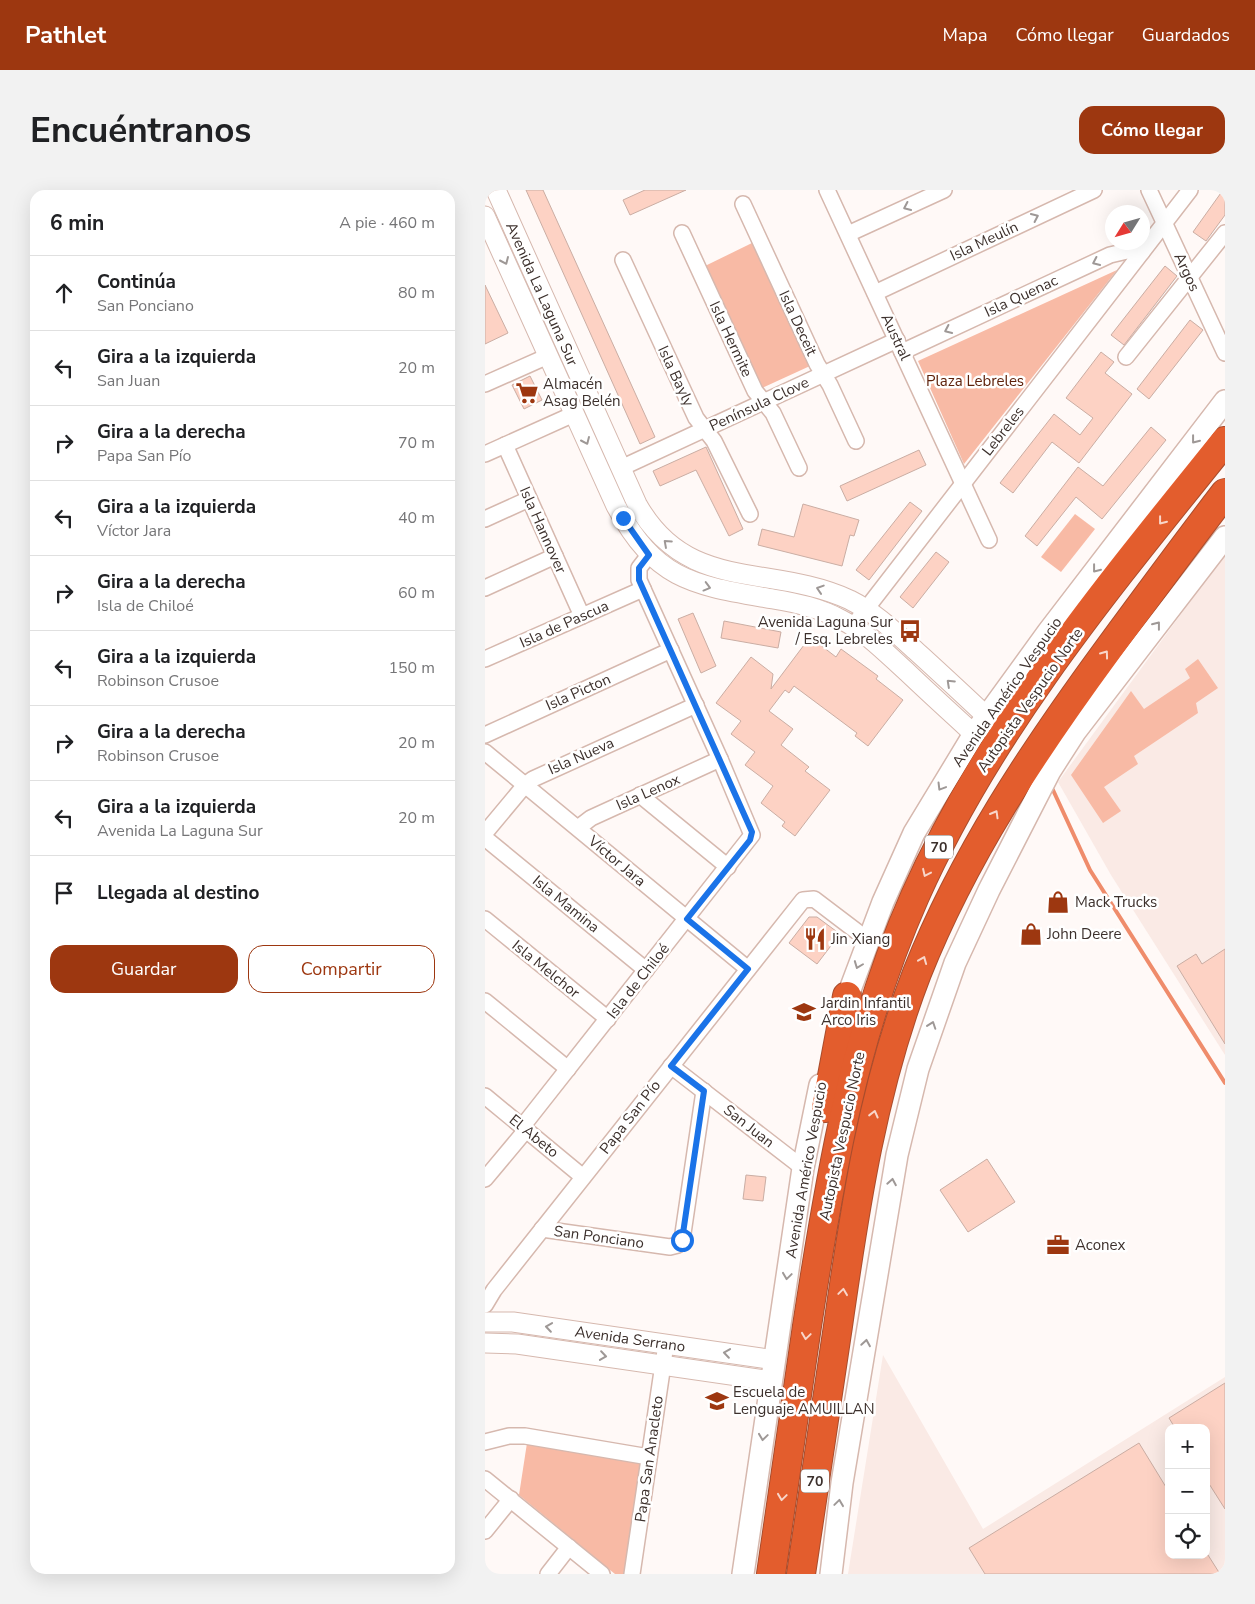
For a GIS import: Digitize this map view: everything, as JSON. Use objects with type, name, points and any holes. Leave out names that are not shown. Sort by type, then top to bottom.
[{"type":"highway","points":[[1192,483],[1213,447],[1225,420]]},
{"type":"highway","name":"Autopista Vespucio Norte","points":[[771,1574],[815,1271],[838,1136],[859,1050],[892,954],[931,863],[971,787],[1012,720],[1103,596],[1225,441]]},
{"type":"highway","name":"Autopista Vespucio Norte","points":[[801,1574],[856,1198],[873,1117],[905,1008],[947,903],[997,810],[1043,741],[1225,493]]},
{"type":"highway","points":[[1153,589],[1225,518]]},
{"type":"highway","points":[[815,1271],[812,1228],[814,1185],[847,996]]},
{"type":"main road","name":"Avenida Américo Vespucio","points":[[743,1574],[803,1168],[819,1087],[847,996],[868,940],[914,834],[974,734],[1053,624],[1225,401]]},
{"type":"main road","points":[[831,1574],[842,1483],[897,1155],[920,1062],[955,963],[989,890],[1050,771],[1075,732],[1225,537]]},
{"type":"street","name":"Avenida La Laguna Sur","points":[[496,190],[637,504],[649,524],[665,542],[683,555],[716,568],[812,586],[866,609],[898,635],[986,716]]},
{"type":"street","name":"Austral","points":[[827,190],[989,540]]},
{"type":"street","points":[[848,234],[944,190]]},
{"type":"street","name":"Isla Meulín","points":[[875,293],[1093,190]]},
{"type":"street","name":"Argos","points":[[1149,190],[1225,353]]},
{"type":"street","name":"Lebreles","points":[[853,626],[1190,190]]},
{"type":"street","name":"Isla Deceit","points":[[743,204],[856,441]]},
{"type":"street","name":"Avenida La Laguna Sur","points":[[485,216],[616,506],[630,530],[649,555],[671,572],[700,585],[811,607],[853,626],[879,646],[974,734]]},
{"type":"street","name":"Isla Hermite","points":[[682,233],[755,391],[773,413],[799,468]]},
{"type":"street","points":[[1126,357],[1225,233]]},
{"type":"street","name":"Isla Quenac","points":[[900,346],[1110,255],[1127,251],[1142,252]]},
{"type":"street","name":"Isla Bayly","points":[[623,260],[696,418],[714,441],[750,514]]},
{"type":"street","name":"Península Clove","points":[[621,468],[823,374],[900,346]]},
{"type":"street","points":[[485,384],[548,356]]},
{"type":"street","points":[[485,454],[574,414]]},
{"type":"street","name":"Isla Hannover","points":[[505,445],[582,616]]},
{"type":"street","points":[[485,519],[529,499]]},
{"type":"street","points":[[649,555],[638,571],[643,589],[720,759]]},
{"type":"street","points":[[485,588],[555,556]]},
{"type":"street","name":"Isla de Pascua","points":[[485,659],[643,589]]},
{"type":"street","name":"Isla Picton","points":[[485,735],[671,650]]},
{"type":"street","name":"Isla Nueva","points":[[485,833],[525,785],[544,772],[696,705]]},
{"type":"street","name":"Víctor Jara","points":[[485,752],[748,969]]},
{"type":"street","name":"Isla Lenox","points":[[578,828],[587,820],[720,759]]},
{"type":"street","name":"Isla de Chiloé","points":[[485,1179],[568,1069],[752,835],[720,759]]},
{"type":"street","points":[[641,795],[728,867]]},
{"type":"street","name":"Isla Mamina","points":[[485,838],[646,970]]},
{"type":"street","name":"Papa San Pío","points":[[485,1305],[542,1229],[805,899],[813,899],[868,940]]},
{"type":"street","name":"Isla Melchor","points":[[485,919],[608,1019]]},
{"type":"street","points":[[485,1001],[568,1069]]},
{"type":"street","name":"San Juan","points":[[671,1066],[803,1168]]},
{"type":"street","name":"San Ponciano","points":[[542,1229],[670,1247],[678,1246],[682,1240],[704,1091]]},
{"type":"street","name":"El Abeto","points":[[485,1096],[583,1177]]},
{"type":"street","name":"Avenida Serrano","points":[[485,1322],[513,1322],[775,1360]]},
{"type":"street","name":"Avenida Serrano","points":[[485,1343],[517,1344],[772,1381]]},
{"type":"street","name":"Papa San Anacleto","points":[[631,1574],[666,1344]]},
{"type":"street","points":[[485,1442],[509,1436],[525,1436],[649,1456]]},
{"type":"street","points":[[485,1478],[602,1574]]},
{"type":"street","points":[[485,1531],[511,1500]]},
{"type":"street","points":[[547,1574],[569,1547]]},
{"type":"shaded area","points":[[1225,554],[1225,1055],[1111,875],[1058,782]]},
{"type":"shaded area","points":[[883,1355],[983,1529],[1225,1377],[1225,1574],[848,1574]]},
{"type":"green space","points":[[752,243],[810,366],[762,388],[705,266]]},
{"type":"green space","name":"Plaza Lebreles","points":[[1117,270],[964,464],[918,361]]},
{"type":"green space","points":[[1075,514],[1095,529],[1061,572],[1041,557]]},
{"type":"green space","points":[[1198,659],[1218,688],[1196,703],[1198,713],[1134,756],[1138,764],[1104,787],[1121,811],[1103,823],[1071,775],[1131,691],[1144,709],[1190,678],[1185,669]]},
{"type":"green space","points":[[527,1443],[641,1463],[625,1574],[615,1574],[519,1495]]},
{"type":"building","points":[[526,190],[543,190],[655,437],[640,444]]},
{"type":"building","points":[[645,190],[686,190],[630,215],[623,200]]},
{"type":"building","points":[[1223,190],[1225,190],[1225,215],[1206,241],[1193,232]]},
{"type":"building","points":[[1165,266],[1177,276],[1124,345],[1111,335]]},
{"type":"building","points":[[485,285],[508,333],[485,344]]},
{"type":"building","points":[[1190,320],[1203,330],[1149,399],[1137,389]]},
{"type":"building","points":[[1101,352],[1114,362],[1105,373],[1132,394],[1079,463],[1052,442],[1013,493],[1000,483],[1054,414],[1080,435],[1093,418],[1066,398]]},
{"type":"building","name":"Almacén Asag Belén","points":[[530,376],[542,400],[524,409],[512,385]]},
{"type":"building","points":[[1151,427],[1166,440],[1102,519],[1076,497],[1037,546],[1025,536],[1078,467],[1103,486]]},
{"type":"building","points":[[706,447],[743,529],[729,536],[696,470],[660,486],[653,471]]},
{"type":"building","points":[[919,450],[926,465],[847,501],[840,486]]},
{"type":"building","points":[[910,502],[922,511],[869,580],[856,570]]},
{"type":"building","points":[[803,504],[859,520],[854,536],[850,535],[842,566],[758,545],[762,529],[794,537]]},
{"type":"building","points":[[936,552],[949,562],[913,608],[900,597]]},
{"type":"building","points":[[693,613],[716,666],[701,673],[678,619]]},
{"type":"building","points":[[724,621],[781,632],[778,648],[721,638]]},
{"type":"building","points":[[810,637],[836,657],[841,649],[878,676],[876,679],[903,700],[868,746],[855,736],[857,733],[794,686],[789,693],[785,690],[769,711],[793,729],[781,745],[809,767],[805,771],[830,790],[795,836],[782,826],[785,822],[761,803],[773,786],[745,765],[755,752],[731,734],[741,721],[716,703],[751,657],[773,674],[771,689]]},
{"type":"building","name":"Jin Xiang","points":[[809,917],[817,917],[840,934],[817,964],[789,943]]},
{"type":"building","points":[[1225,949],[1225,1044],[1177,966],[1196,954],[1202,964]]},
{"type":"building","points":[[987,1159],[1015,1202],[968,1232],[940,1190]]},
{"type":"building","points":[[746,1175],[766,1177],[763,1201],[743,1199]]},
{"type":"building","points":[[1225,1383],[1225,1509],[1210,1485],[1210,1424],[1173,1424],[1169,1418]]},
{"type":"building","points":[[1139,1443],[1165,1485],[1165,1559],[1210,1558],[1220,1574],[985,1574],[969,1548]]},
{"type":"waterway","points":[[1053,790],[1090,870],[1225,1083]]},
{"type":"place","name":"Almacén Asag Belén","points":[[527,393]]},
{"type":"place","name":"Avenida Laguna Sur / Esq. Lebreles","points":[[910,631]]},
{"type":"place","name":"Mack Trucks","points":[[1058,902]]},
{"type":"place","name":"John Deere","points":[[1031,934]]},
{"type":"place","name":"Jin Xiang","points":[[815,939]]},
{"type":"place","name":"Jardin Infantil Arco Iris","points":[[804,1012]]},
{"type":"place","name":"Aconex","points":[[1058,1245]]},
{"type":"place","name":"Escuela de Lenguaje AMUILLAN","points":[[717,1401]]},
{"type":"route","points":[[623,518],[649,555],[639,568],[637,575],[752,832],[750,840],[687,919],[748,969],[671,1066],[704,1091],[682,1240]]}]
